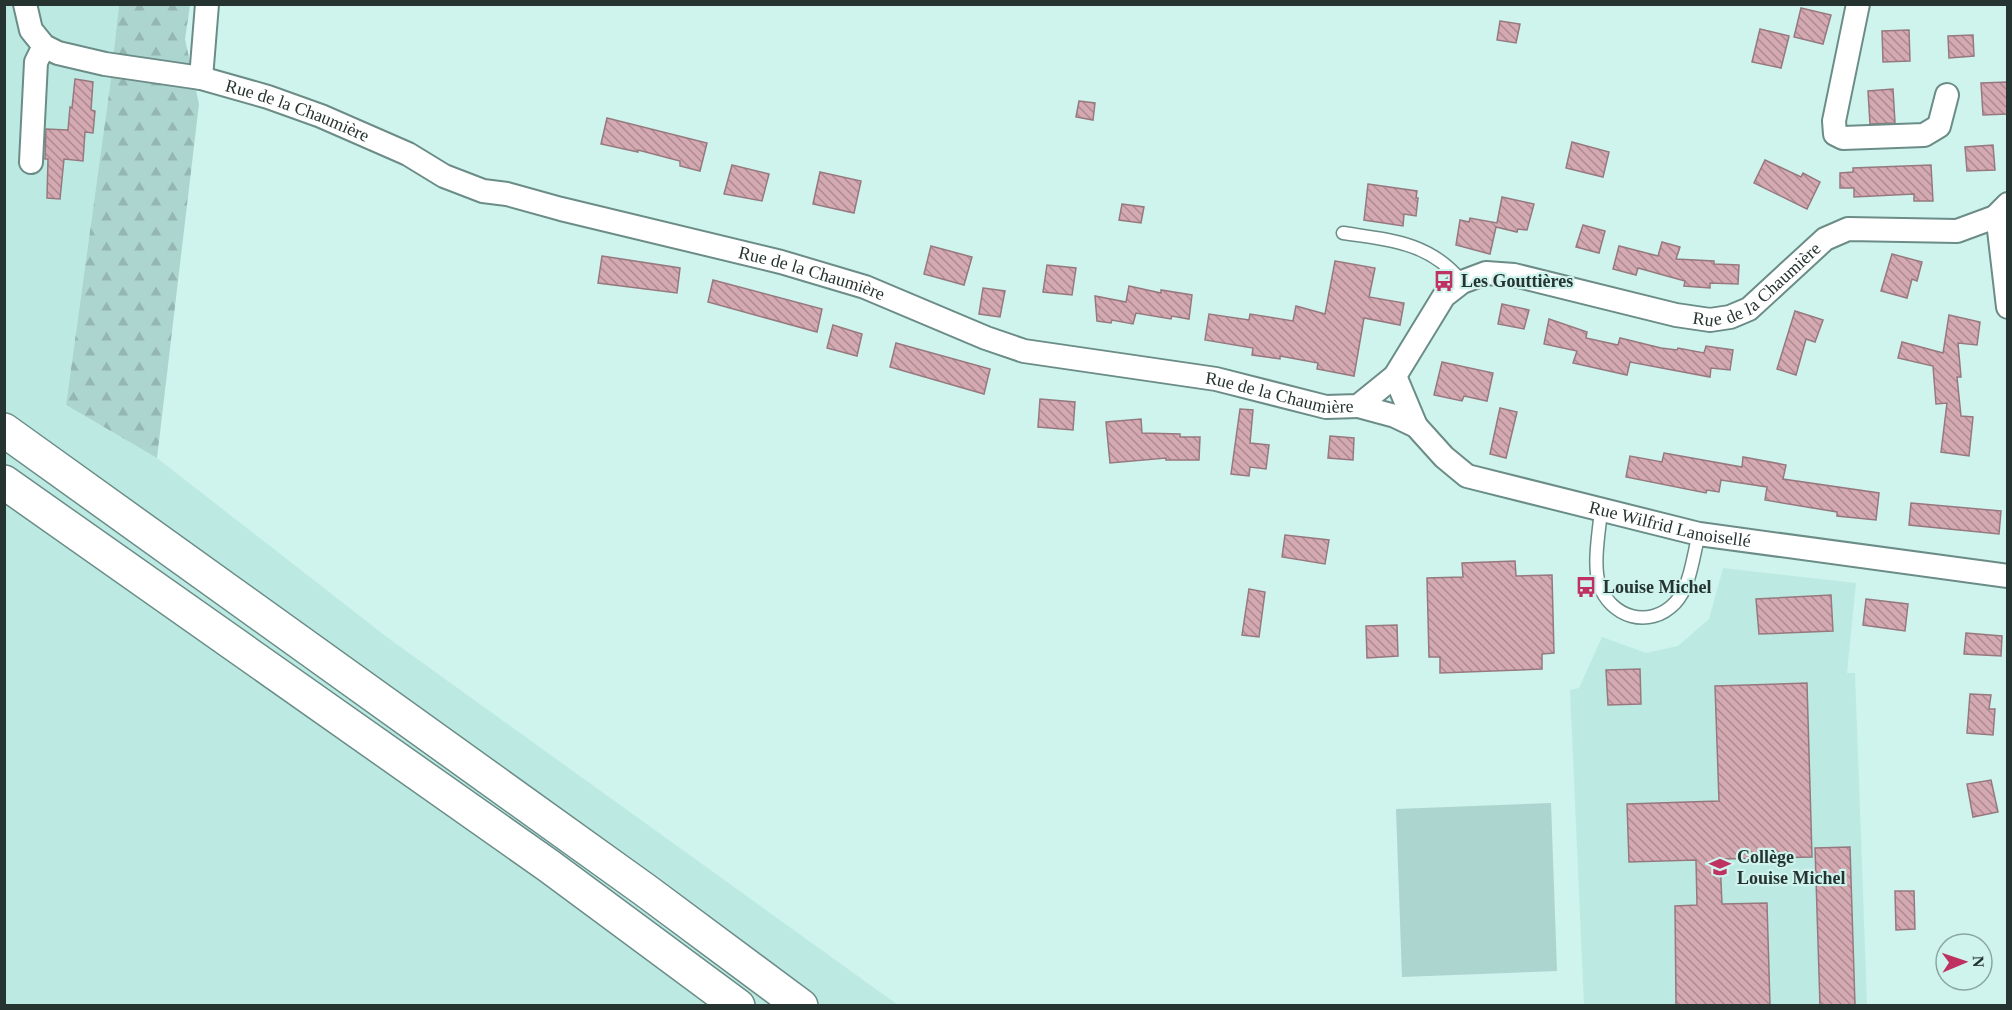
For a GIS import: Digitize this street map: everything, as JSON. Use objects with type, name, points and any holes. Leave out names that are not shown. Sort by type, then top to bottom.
[{"type":"highway","points":[[13,436],[645,890],[801,1005]]},
{"type":"highway","points":[[4,482],[549,866],[738,1005]]},
{"type":"street","points":[[25,4],[31,30],[44,46],[36,62],[31,162]]},
{"type":"street","points":[[194,76],[207,4]]},
{"type":"street","points":[[1858,4],[1834,121],[1835,134],[1843,138],[1924,135],[1939,126],[1947,95]]},
{"type":"street","name":"Rue de la Chaumière","points":[[44,46],[58,53],[105,64],[194,76],[268,97],[321,116],[408,154],[444,176],[483,191],[507,194],[781,262],[865,287],[986,338],[1024,351],[1216,379],[1326,407],[1358,406],[1395,376],[1444,296],[1462,282],[1486,273],[1514,275],[1676,315],[1710,320],[1730,317],[1749,309],[1825,239],[1848,229],[1957,231],[2001,211]]},
{"type":"street","points":[[2001,211],[1999,230],[2007,307]]},
{"type":"street","points":[[1395,376],[1416,426]]},
{"type":"street","name":"Rue Wilfrid Lanoisellé","points":[[1358,406],[1395,416],[1416,426],[1444,457],[1467,476],[1699,534],[2007,576]]},
{"type":"lane","points":[[1343,233],[1401,242],[1428,252],[1452,270],[1462,282]]},
{"type":"lane","points":[[1601,510],[1597,552],[1598,582],[1606,601],[1621,613],[1636,617],[1648,618],[1675,603],[1686,585],[1699,534]]},
{"type":"shaded area","points":[[5,5],[119,5],[66,405],[157,458],[388,638],[898,1005],[5,1006]]},
{"type":"shaded area","name":"Collège Louise Michel","points":[[1723,568],[1856,583],[1847,673],[1855,673],[1867,1005],[1584,1005],[1570,690],[1579,688],[1602,637],[1646,653],[1678,646],[1709,619]]},
{"type":"green space","points":[[119,5],[190,5],[185,39],[199,104],[157,458],[66,405]]},
{"type":"green space","points":[[1551,803],[1557,971],[1402,977],[1396,809]]},
{"type":"building","points":[[1801,8],[1831,15],[1823,44],[1794,37]]},
{"type":"building","points":[[1500,21],[1520,24],[1516,43],[1497,40]]},
{"type":"building","points":[[1760,29],[1789,36],[1781,68],[1752,62]]},
{"type":"building","points":[[1909,30],[1910,61],[1883,62],[1882,31]]},
{"type":"building","points":[[1973,35],[1974,56],[1949,58],[1948,36]]},
{"type":"building","points":[[75,79],[93,82],[91,110],[95,111],[93,133],[85,132],[83,161],[64,159],[60,199],[47,198],[46,129],[68,130]]},
{"type":"building","points":[[2007,82],[2007,114],[1983,115],[1981,83]]},
{"type":"building","points":[[1893,89],[1895,123],[1870,124],[1868,91]]},
{"type":"building","points":[[1079,101],[1095,103],[1093,120],[1076,117]]},
{"type":"building","points":[[607,118],[707,143],[700,171],[680,166],[680,161],[638,150],[638,152],[601,144]]},
{"type":"building","points":[[1572,142],[1609,152],[1603,177],[1566,168]]},
{"type":"building","points":[[1993,145],[1995,170],[1967,171],[1965,147]]},
{"type":"building","points":[[1765,160],[1801,177],[1803,173],[1820,182],[1807,209],[1754,183]]},
{"type":"building","points":[[732,165],[769,174],[762,201],[724,194]]},
{"type":"building","points":[[1931,165],[1933,201],[1914,201],[1914,194],[1854,197],[1854,188],[1840,188],[1840,173],[1853,172],[1853,168]]},
{"type":"building","points":[[820,172],[861,181],[854,213],[813,204]]},
{"type":"building","points":[[1368,184],[1417,191],[1416,216],[1404,214],[1403,226],[1364,220]]},
{"type":"building","points":[[1502,197],[1534,204],[1527,230],[1518,229],[1517,232],[1496,227],[1490,254],[1456,245],[1460,220],[1469,222],[1470,218],[1497,223]]},
{"type":"building","points":[[1122,204],[1144,207],[1141,223],[1119,220]]},
{"type":"building","points":[[1583,225],[1605,231],[1599,253],[1576,247]]},
{"type":"building","points":[[1662,242],[1680,247],[1676,259],[1739,265],[1738,284],[1710,283],[1710,288],[1684,286],[1685,281],[1638,268],[1636,275],[1613,269],[1619,246],[1658,256]]},
{"type":"building","points":[[931,246],[972,257],[964,285],[924,274]]},
{"type":"building","points":[[1892,254],[1922,262],[1917,281],[1912,279],[1907,298],[1881,291]]},
{"type":"building","points":[[602,256],[680,268],[677,293],[598,283]]},
{"type":"building","points":[[1335,261],[1375,268],[1369,297],[1404,303],[1400,325],[1364,318],[1354,376],[1317,369],[1318,363],[1280,356],[1280,359],[1252,355],[1253,348],[1205,340],[1209,314],[1249,320],[1250,314],[1293,321],[1296,306],[1325,314]]},
{"type":"building","points":[[1047,265],[1076,268],[1072,295],[1043,292]]},
{"type":"building","points":[[713,280],[822,309],[817,332],[708,302]]},
{"type":"building","points":[[1129,286],[1161,293],[1161,290],[1192,295],[1189,319],[1172,316],[1171,319],[1136,313],[1133,324],[1112,320],[1111,323],[1097,321],[1095,296],[1126,302]]},
{"type":"building","points":[[983,288],[1005,291],[1000,317],[979,314]]},
{"type":"building","points":[[1502,304],[1529,310],[1524,329],[1498,324]]},
{"type":"building","points":[[1795,311],[1823,320],[1815,342],[1806,339],[1796,375],[1777,369]]},
{"type":"building","points":[[1949,315],[1980,322],[1977,345],[1958,343],[1961,377],[1957,377],[1961,416],[1973,417],[1969,456],[1941,452],[1947,403],[1936,404],[1933,366],[1898,358],[1902,342],[1943,353]]},
{"type":"building","points":[[1549,319],[1587,332],[1586,338],[1618,345],[1620,338],[1661,348],[1677,350],[1678,348],[1704,353],[1706,346],[1733,350],[1730,370],[1711,368],[1710,377],[1630,362],[1627,375],[1573,363],[1577,351],[1544,344]]},
{"type":"building","points":[[833,325],[862,334],[857,356],[827,348]]},
{"type":"building","points":[[896,343],[990,369],[984,394],[890,367]]},
{"type":"building","points":[[1442,362],[1493,373],[1487,401],[1464,396],[1462,401],[1434,395]]},
{"type":"building","points":[[1040,399],[1075,402],[1073,430],[1038,427]]},
{"type":"building","points":[[1500,408],[1517,412],[1506,458],[1490,454]]},
{"type":"building","points":[[1240,409],[1253,410],[1250,443],[1269,445],[1266,469],[1250,467],[1249,476],[1231,474]]},
{"type":"building","points":[[1141,419],[1142,433],[1200,437],[1199,460],[1166,460],[1166,458],[1110,463],[1106,422]]},
{"type":"building","points":[[1330,436],[1354,438],[1353,460],[1328,458]]},
{"type":"building","points":[[1664,453],[1742,467],[1743,457],[1786,465],[1783,479],[1879,493],[1876,520],[1837,516],[1837,512],[1765,500],[1767,487],[1721,480],[1719,492],[1707,490],[1706,493],[1626,477],[1630,456],[1662,462]]},
{"type":"building","points":[[1911,503],[2001,511],[1999,534],[1909,525]]},
{"type":"building","points":[[1285,535],[1329,540],[1325,564],[1282,557]]},
{"type":"building","points":[[1515,561],[1516,576],[1552,575],[1554,653],[1542,654],[1542,669],[1440,673],[1440,657],[1429,657],[1427,578],[1463,577],[1462,563]]},
{"type":"building","points":[[1249,589],[1265,592],[1259,637],[1242,635]]},
{"type":"building","points":[[1831,595],[1833,631],[1759,634],[1756,599]]},
{"type":"building","points":[[1866,599],[1908,604],[1905,631],[1863,625]]},
{"type":"building","points":[[1397,625],[1398,656],[1367,658],[1366,626]]},
{"type":"building","points":[[1966,633],[2002,636],[2001,656],[1964,654]]},
{"type":"building","points":[[1640,669],[1641,704],[1608,705],[1606,670]]},
{"type":"building","points":[[1807,683],[1812,857],[1720,859],[1722,904],[1767,903],[1770,1005],[1676,1005],[1675,906],[1697,905],[1696,860],[1629,862],[1627,804],[1719,801],[1715,686]]},
{"type":"building","points":[[1970,694],[1991,695],[1989,709],[1995,709],[1993,735],[1967,733]]},
{"type":"building","points":[[1991,780],[1998,812],[1973,817],[1967,784]]},
{"type":"building","points":[[1850,847],[1855,1005],[1820,1005],[1815,848]]},
{"type":"building","points":[[1895,891],[1914,891],[1915,929],[1896,930]]},
{"type":"place","name":"Les Gouttières","points":[[1444,281]]},
{"type":"place","name":"Louise Michel","points":[[1586,587]]},
{"type":"place","name":"Collège Louise Michel","points":[[1720,867]]}]
